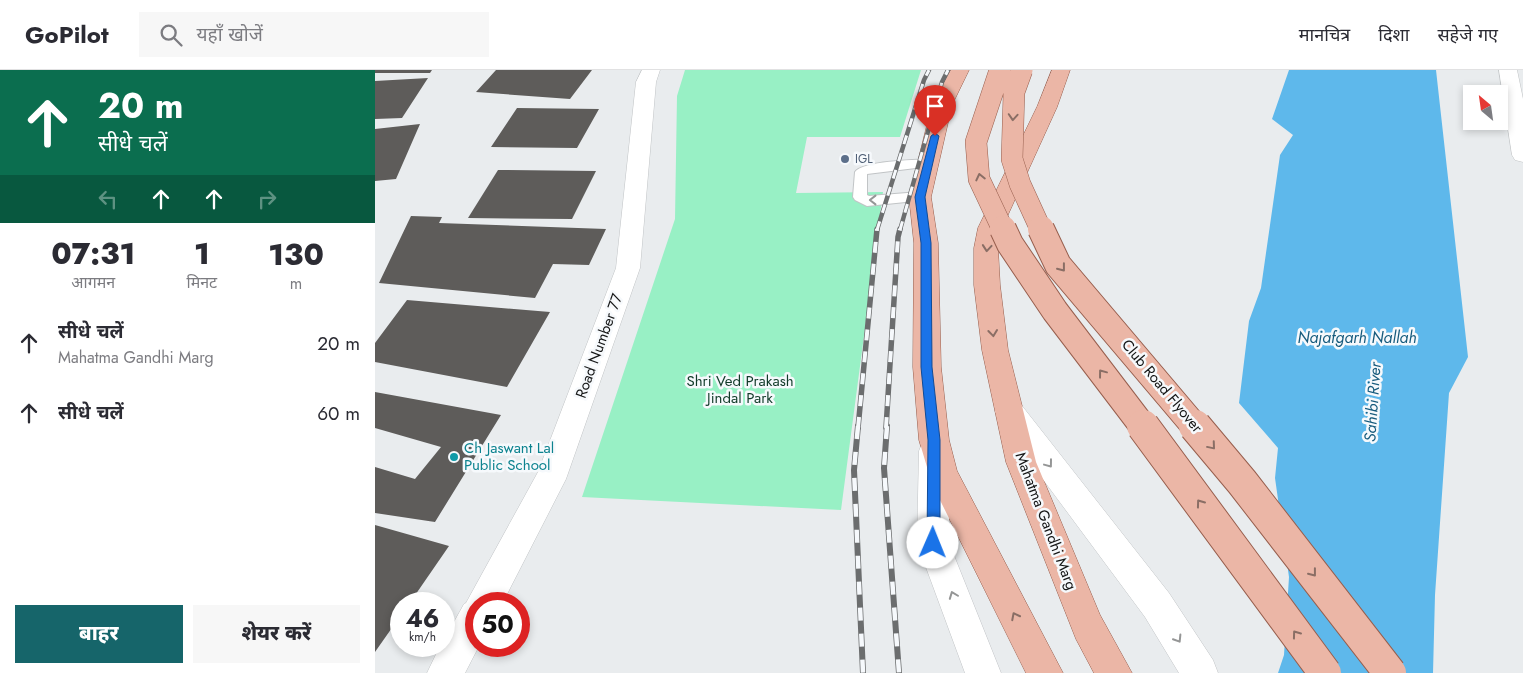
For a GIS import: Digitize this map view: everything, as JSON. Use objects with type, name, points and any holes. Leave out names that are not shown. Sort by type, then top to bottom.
[{"type":"main road","points":[[960,70],[942,106],[920,197],[926,243],[927,367],[934,440],[943,474],[1041,666]]},
{"type":"main road","points":[[1000,70],[976,142],[979,179],[1010,244],[1055,311],[1180,475],[1325,673]]},
{"type":"main road","name":"Club Road Flyover","points":[[1022,70],[1014,92],[1011,140],[1012,159],[1027,200],[1058,265],[1242,482],[1390,673]]},
{"type":"main road","name":"Mahatma Gandhi Marg","points":[[1061,70],[1047,107],[990,228],[986,248],[987,285],[995,350],[1021,462],[1088,627],[1114,673]]},
{"type":"street","name":"Road Number 77","points":[[490,592],[551,479],[628,268],[645,82],[651,70]]},
{"type":"street","points":[[1508,70],[1520,120],[1523,155]]},
{"type":"street","points":[[1009,411],[1157,605],[1200,673]]},
{"type":"street","points":[[934,440],[933,543],[983,673]]},
{"type":"street","points":[[445,673],[465,636]]},
{"type":"lane","points":[[920,197],[862,199],[860,197],[859,177],[861,172],[869,170],[928,163]]},
{"type":"green space","name":"Shri Ved Prakash Jindal Park","points":[[685,70],[921,70],[900,137],[807,137],[796,193],[883,192],[841,510],[582,497],[675,219],[677,96]]},
{"type":"water","name":"Najafgarh Nallah","points":[[1289,70],[1436,70],[1468,357],[1449,393],[1435,595],[1433,673],[1278,673],[1284,655],[1289,577],[1275,478],[1278,448],[1239,403],[1249,321],[1261,288],[1280,155],[1293,135],[1272,119]]},
{"type":"building","points":[[375,70],[432,70],[430,73],[375,73]]},
{"type":"building","points":[[496,70],[592,70],[570,99],[476,92]]},
{"type":"building","points":[[428,78],[402,118],[375,119],[375,81]]},
{"type":"building","points":[[517,108],[599,109],[577,148],[491,147]]},
{"type":"building","points":[[420,124],[396,179],[375,181],[375,129]]},
{"type":"building","points":[[498,170],[596,171],[572,219],[468,218]]},
{"type":"building","points":[[411,216],[442,217],[439,223],[606,229],[589,265],[553,264],[535,298],[379,283]]},
{"type":"building","points":[[407,300],[550,312],[507,387],[375,362],[375,343]]},
{"type":"building","name":"Ch Jaswant Lal Public School","points":[[375,392],[501,415],[435,522],[375,513],[375,467],[415,479],[441,447],[375,428]]},
{"type":"building","points":[[375,525],[449,546],[417,592],[390,592],[390,631],[375,652]]},
{"type":"railway","points":[[877,230],[924,80],[929,70]]},
{"type":"railway","points":[[900,230],[942,82],[948,70]]},
{"type":"railway","points":[[858,428],[877,229]]},
{"type":"railway","points":[[886,428],[900,229]]},
{"type":"railway","points":[[858,426],[854,470],[863,673]]},
{"type":"railway","points":[[887,426],[884,468],[899,673]]},
{"type":"place","name":"IGL","points":[[845,159]]},
{"type":"place","name":"Ch Jaswant Lal Public School","points":[[454,457]]},
{"type":"route","points":[[933,543],[934,440],[927,367],[926,243],[920,197],[935,136]]},
{"type":"water label","name":"Sahibi River","points":[[1372,402]]}]
